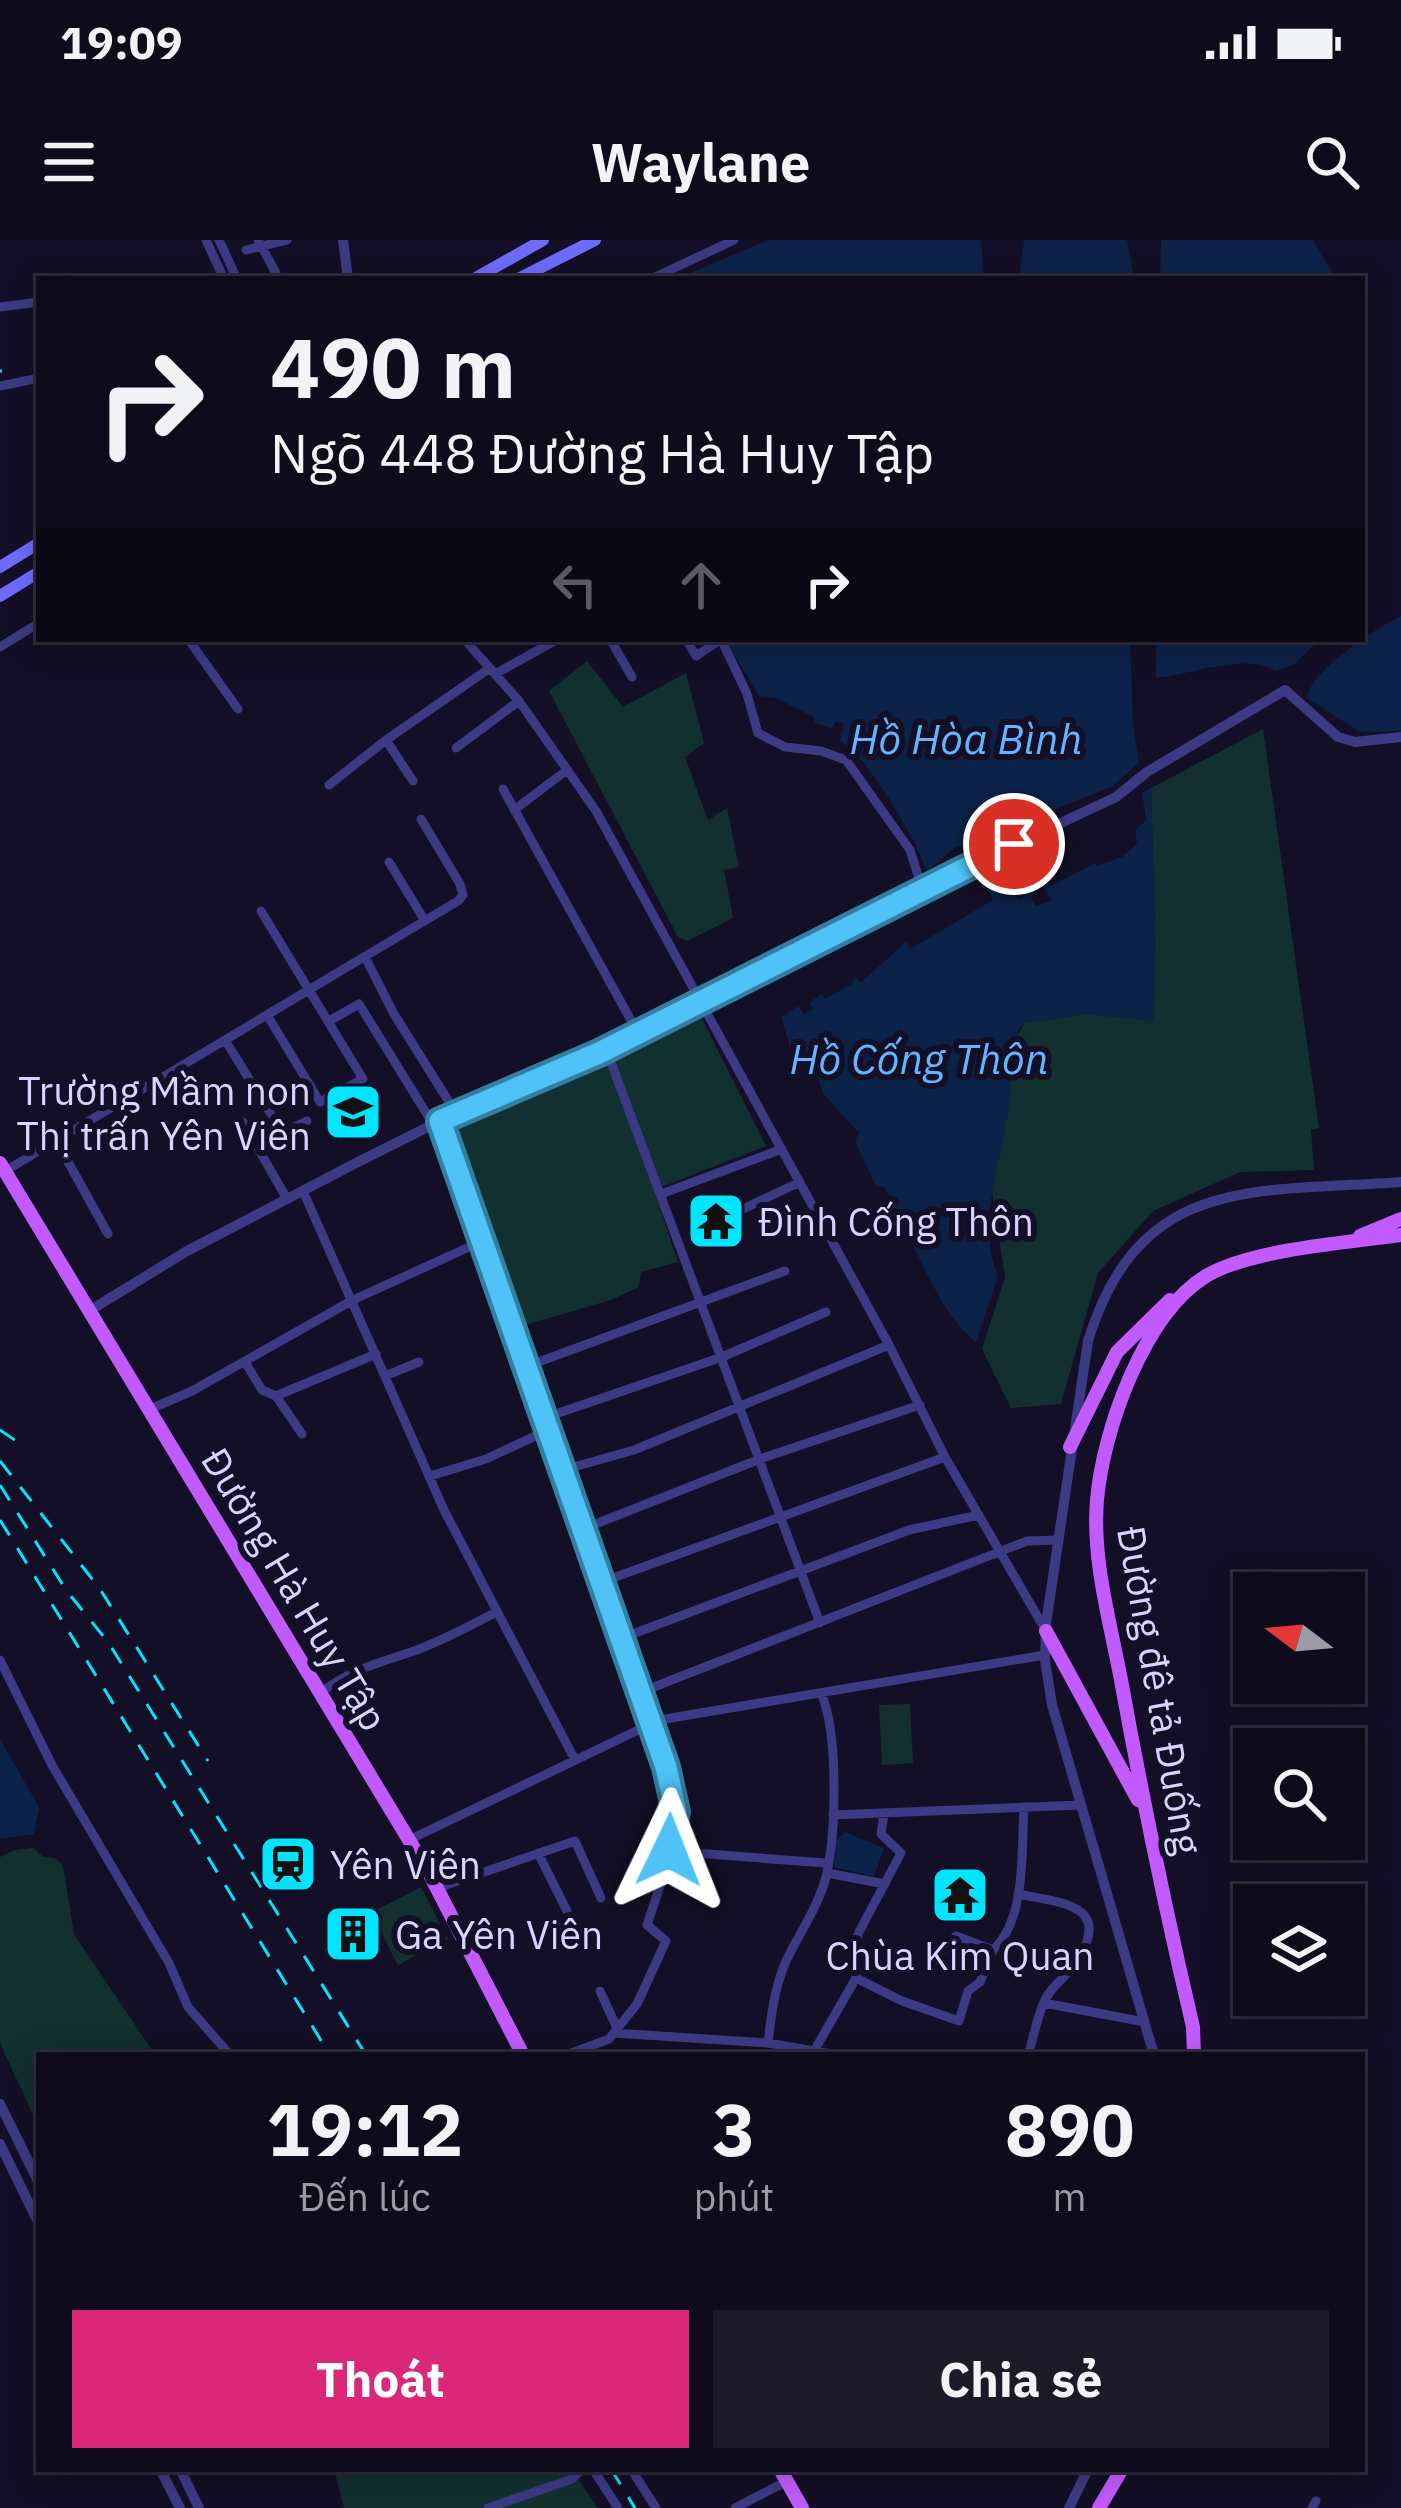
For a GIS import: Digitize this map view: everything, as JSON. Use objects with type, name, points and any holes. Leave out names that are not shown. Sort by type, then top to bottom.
[{"type":"main road","points":[[479,276],[543,240]]},
{"type":"main road","points":[[524,276],[595,240]]},
{"type":"main road","points":[[0,567],[36,545]]},
{"type":"main road","points":[[0,596],[36,574]]},
{"type":"main road","name":"Đường Hà Huy Tập","points":[[2,1167],[409,1840],[521,2052]]},
{"type":"main road","points":[[1339,1244],[1401,1219]]},
{"type":"main road","name":"Đường đê tả Đuống","points":[[1194,2052],[1098,1561],[1097,1500],[1109,1436],[1138,1360],[1165,1316],[1205,1276],[1249,1259],[1401,1235]]},
{"type":"main road","points":[[1070,1447],[1118,1352],[1150,1315],[1205,1276]]},
{"type":"main road","points":[[1046,1631],[1144,1810]]},
{"type":"main road","points":[[1099,2508],[1120,2472]]},
{"type":"main road","points":[[783,2475],[802,2508]]},
{"type":"street","points":[[206,240],[223,276]]},
{"type":"street","points":[[220,240],[236,276]]},
{"type":"street","points":[[246,250],[259,243],[287,240]]},
{"type":"street","points":[[343,240],[348,276]]},
{"type":"street","points":[[657,276],[734,240]]},
{"type":"street","points":[[259,243],[276,272]]},
{"type":"street","points":[[0,293],[1,307],[36,302]]},
{"type":"street","points":[[0,386],[36,379]]},
{"type":"street","points":[[0,647],[36,624]]},
{"type":"street","points":[[190,642],[238,709]]},
{"type":"street","points":[[467,642],[519,701],[596,812],[889,1345],[945,1457],[1046,1631]]},
{"type":"street","points":[[328,785],[386,740],[492,671],[552,642]]},
{"type":"street","points":[[612,642],[632,677]]},
{"type":"street","points":[[688,642],[696,656],[717,642]]},
{"type":"street","points":[[722,642],[747,694],[758,734],[785,747],[846,760],[910,850],[922,888]]},
{"type":"street","points":[[89,1311],[187,1251],[436,1123],[607,1049],[922,888],[1116,796],[1147,772],[1285,691],[1338,737],[1355,742],[1401,736]]},
{"type":"street","points":[[456,748],[519,701]]},
{"type":"street","points":[[386,740],[413,781]]},
{"type":"street","points":[[514,810],[567,770]]},
{"type":"street","points":[[502,789],[638,1033]]},
{"type":"street","points":[[2,1167],[56,1140],[463,895],[421,819]]},
{"type":"street","points":[[389,862],[425,921]]},
{"type":"street","points":[[261,911],[363,1079],[320,1102],[267,1015]]},
{"type":"street","points":[[365,957],[394,1014],[456,1113]]},
{"type":"street","points":[[329,1021],[359,1004],[436,1123],[652,1723],[676,1812],[647,1925],[666,1941],[637,2004],[609,2039],[574,2052]]},
{"type":"street","points":[[225,1040],[282,1132],[307,1121]]},
{"type":"street","points":[[607,1049],[820,1623]]},
{"type":"street","points":[[243,1122],[287,1199]]},
{"type":"street","points":[[56,1140],[108,1234]]},
{"type":"street","points":[[662,1194],[782,1149]]},
{"type":"street","points":[[743,1210],[800,1182]]},
{"type":"street","points":[[1153,2052],[1052,1705],[1045,1655],[1070,1447],[1094,1322],[1111,1285],[1144,1242],[1179,1215],[1237,1193],[1286,1186],[1401,1182]]},
{"type":"street","points":[[302,1191],[430,1476],[575,1760]]},
{"type":"street","points":[[148,1410],[353,1300],[480,1242]]},
{"type":"street","points":[[525,1367],[785,1271]]},
{"type":"street","points":[[544,1418],[722,1357],[826,1312]]},
{"type":"street","points":[[562,1470],[634,1450],[889,1345]]},
{"type":"street","points":[[275,1396],[376,1354]]},
{"type":"street","points":[[245,1362],[262,1390],[275,1396],[302,1434]]},
{"type":"street","points":[[385,1376],[419,1362]]},
{"type":"street","points":[[583,1528],[760,1459],[920,1405]]},
{"type":"street","points":[[430,1476],[485,1459],[548,1430]]},
{"type":"street","points":[[602,1582],[945,1457]]},
{"type":"street","points":[[622,1638],[909,1530],[979,1515]]},
{"type":"street","points":[[640,1692],[1034,1539],[1057,1540]]},
{"type":"street","points":[[320,1693],[347,1673],[407,1654],[497,1612]]},
{"type":"street","points":[[409,1840],[652,1723],[1045,1655]]},
{"type":"street","points":[[0,1660],[53,1767],[169,1963],[188,2007],[227,2052]]},
{"type":"street","points":[[768,2043],[785,1964],[826,1868],[833,1815],[828,1709],[821,1694]]},
{"type":"street","points":[[833,1815],[1081,1805]]},
{"type":"street","points":[[856,1978],[958,2021],[968,1991],[980,1982],[993,1950],[1005,1939],[1018,1894],[1024,1807]]},
{"type":"street","points":[[814,2051],[856,1978],[858,1934],[901,1853],[881,1834],[884,1813]]},
{"type":"street","points":[[437,1888],[575,1840],[601,1898]]},
{"type":"street","points":[[669,1850],[826,1868],[885,1884]]},
{"type":"street","points":[[538,1853],[568,1911]]},
{"type":"street","points":[[1018,1894],[1071,1904],[1086,1913],[1089,1931],[1084,1948],[1044,2003],[1029,2052]]},
{"type":"street","points":[[1086,1913],[1108,1897]]},
{"type":"street","points":[[948,1950],[956,1936],[993,1950]]},
{"type":"street","points":[[600,1991],[615,2031]]},
{"type":"street","points":[[1044,2003],[1145,2022]]},
{"type":"street","points":[[615,2031],[768,2043],[820,2052]]},
{"type":"street","points":[[0,2104],[36,2177]]},
{"type":"street","points":[[0,2144],[36,2218]]},
{"type":"street","points":[[162,2472],[180,2508]]},
{"type":"street","points":[[181,2472],[199,2508]]},
{"type":"street","points":[[488,2508],[572,2480],[579,2472]]},
{"type":"street","points":[[595,2472],[618,2508]]},
{"type":"street","points":[[634,2472],[656,2508]]},
{"type":"street","points":[[1069,2508],[1087,2472]]},
{"type":"street","points":[[735,2508],[783,2475]]},
{"type":"green space","points":[[587,661],[623,707],[686,673],[704,743],[685,757],[708,820],[727,808],[739,867],[724,870],[733,918],[687,941],[678,937],[549,691]]},
{"type":"green space","points":[[1263,729],[1319,1128],[1311,1130],[1314,1170],[1240,1172],[1153,1211],[1098,1273],[1061,1404],[1011,1408],[982,1349],[1005,1277],[991,1186],[1015,1039],[1025,1023],[1084,1014],[1153,1020],[1151,788]]},
{"type":"green space","points":[[699,1013],[766,1146],[654,1190],[678,1262],[641,1272],[639,1287],[611,1300],[525,1325],[448,1130],[597,1069]]},
{"type":"green space","points":[[910,1704],[913,1763],[882,1765],[879,1705]]},
{"type":"green space","points":[[34,1848],[63,1866],[74,1934],[153,2052],[36,2052],[36,2121],[0,2043],[0,1857]]},
{"type":"green space","points":[[421,1887],[448,1939],[398,1965],[371,1913]]},
{"type":"green space","points":[[335,2472],[573,2472],[598,2508],[344,2508]]},
{"type":"water","points":[[768,240],[981,240],[984,276],[683,276]]},
{"type":"water","points":[[1024,240],[1127,240],[1133,276],[1019,276]]},
{"type":"water","points":[[1161,240],[1313,240],[1334,276],[1160,276]]},
{"type":"water","points":[[1401,616],[1401,731],[1360,732],[1307,698],[1319,675]]},
{"type":"water","name":"Hồ Hòa Bình","points":[[727,642],[1130,642],[1139,762],[1112,787],[954,848],[927,872],[878,782],[840,742],[844,723],[835,722],[832,729],[776,698],[759,696]]},
{"type":"water","points":[[1156,642],[1318,642],[1293,665],[1275,671],[1234,664],[1156,678]]},
{"type":"water","name":"Hồ Cống Thôn","points":[[1151,788],[1153,1021],[1084,1014],[1025,1023],[1019,1029],[990,1212],[998,1276],[976,1342],[949,1312],[884,1187],[876,1186],[855,1141],[859,1133],[824,1095],[813,1065],[791,1050],[781,1017],[798,1006],[804,1014],[822,994],[825,999],[853,983],[855,976],[860,983],[906,941],[910,949],[993,900],[981,876],[1001,869],[1018,899],[1025,897],[1009,861],[1018,857],[1036,892],[1031,898],[1036,906],[1051,901],[1025,852],[1032,846],[1051,886],[1095,863],[1122,857],[1137,844],[1135,831],[1146,820],[1142,793]]},
{"type":"water","points":[[0,1739],[39,1807],[34,1834],[0,1839]]},
{"type":"water","points":[[845,1832],[884,1848],[874,1877],[834,1867],[836,1841]]},
{"type":"railway","points":[[0,1430],[25,1447]]},
{"type":"railway","points":[[0,1461],[100,1589],[208,1761]]},
{"type":"railway","points":[[0,1485],[66,1590],[108,1642],[364,2052]]},
{"type":"railway","points":[[0,1520],[328,2052]]},
{"type":"railway","points":[[613,2472],[635,2508]]},
{"type":"place","name":"Trường Mầm non Thị trấn Yên Viên","points":[[353,1112]]},
{"type":"place","name":"Đình Cống Thôn","points":[[716,1221]]},
{"type":"place","name":"Yên Viên","points":[[288,1864]]},
{"type":"place","name":"Chùa Kim Quan","points":[[960,1895]]},
{"type":"place","name":"Ga Yên Viên","points":[[353,1934]]},
{"type":"route","points":[[669,1850],[676,1812],[666,1767],[440,1121],[599,1053],[1014,844]]}]
